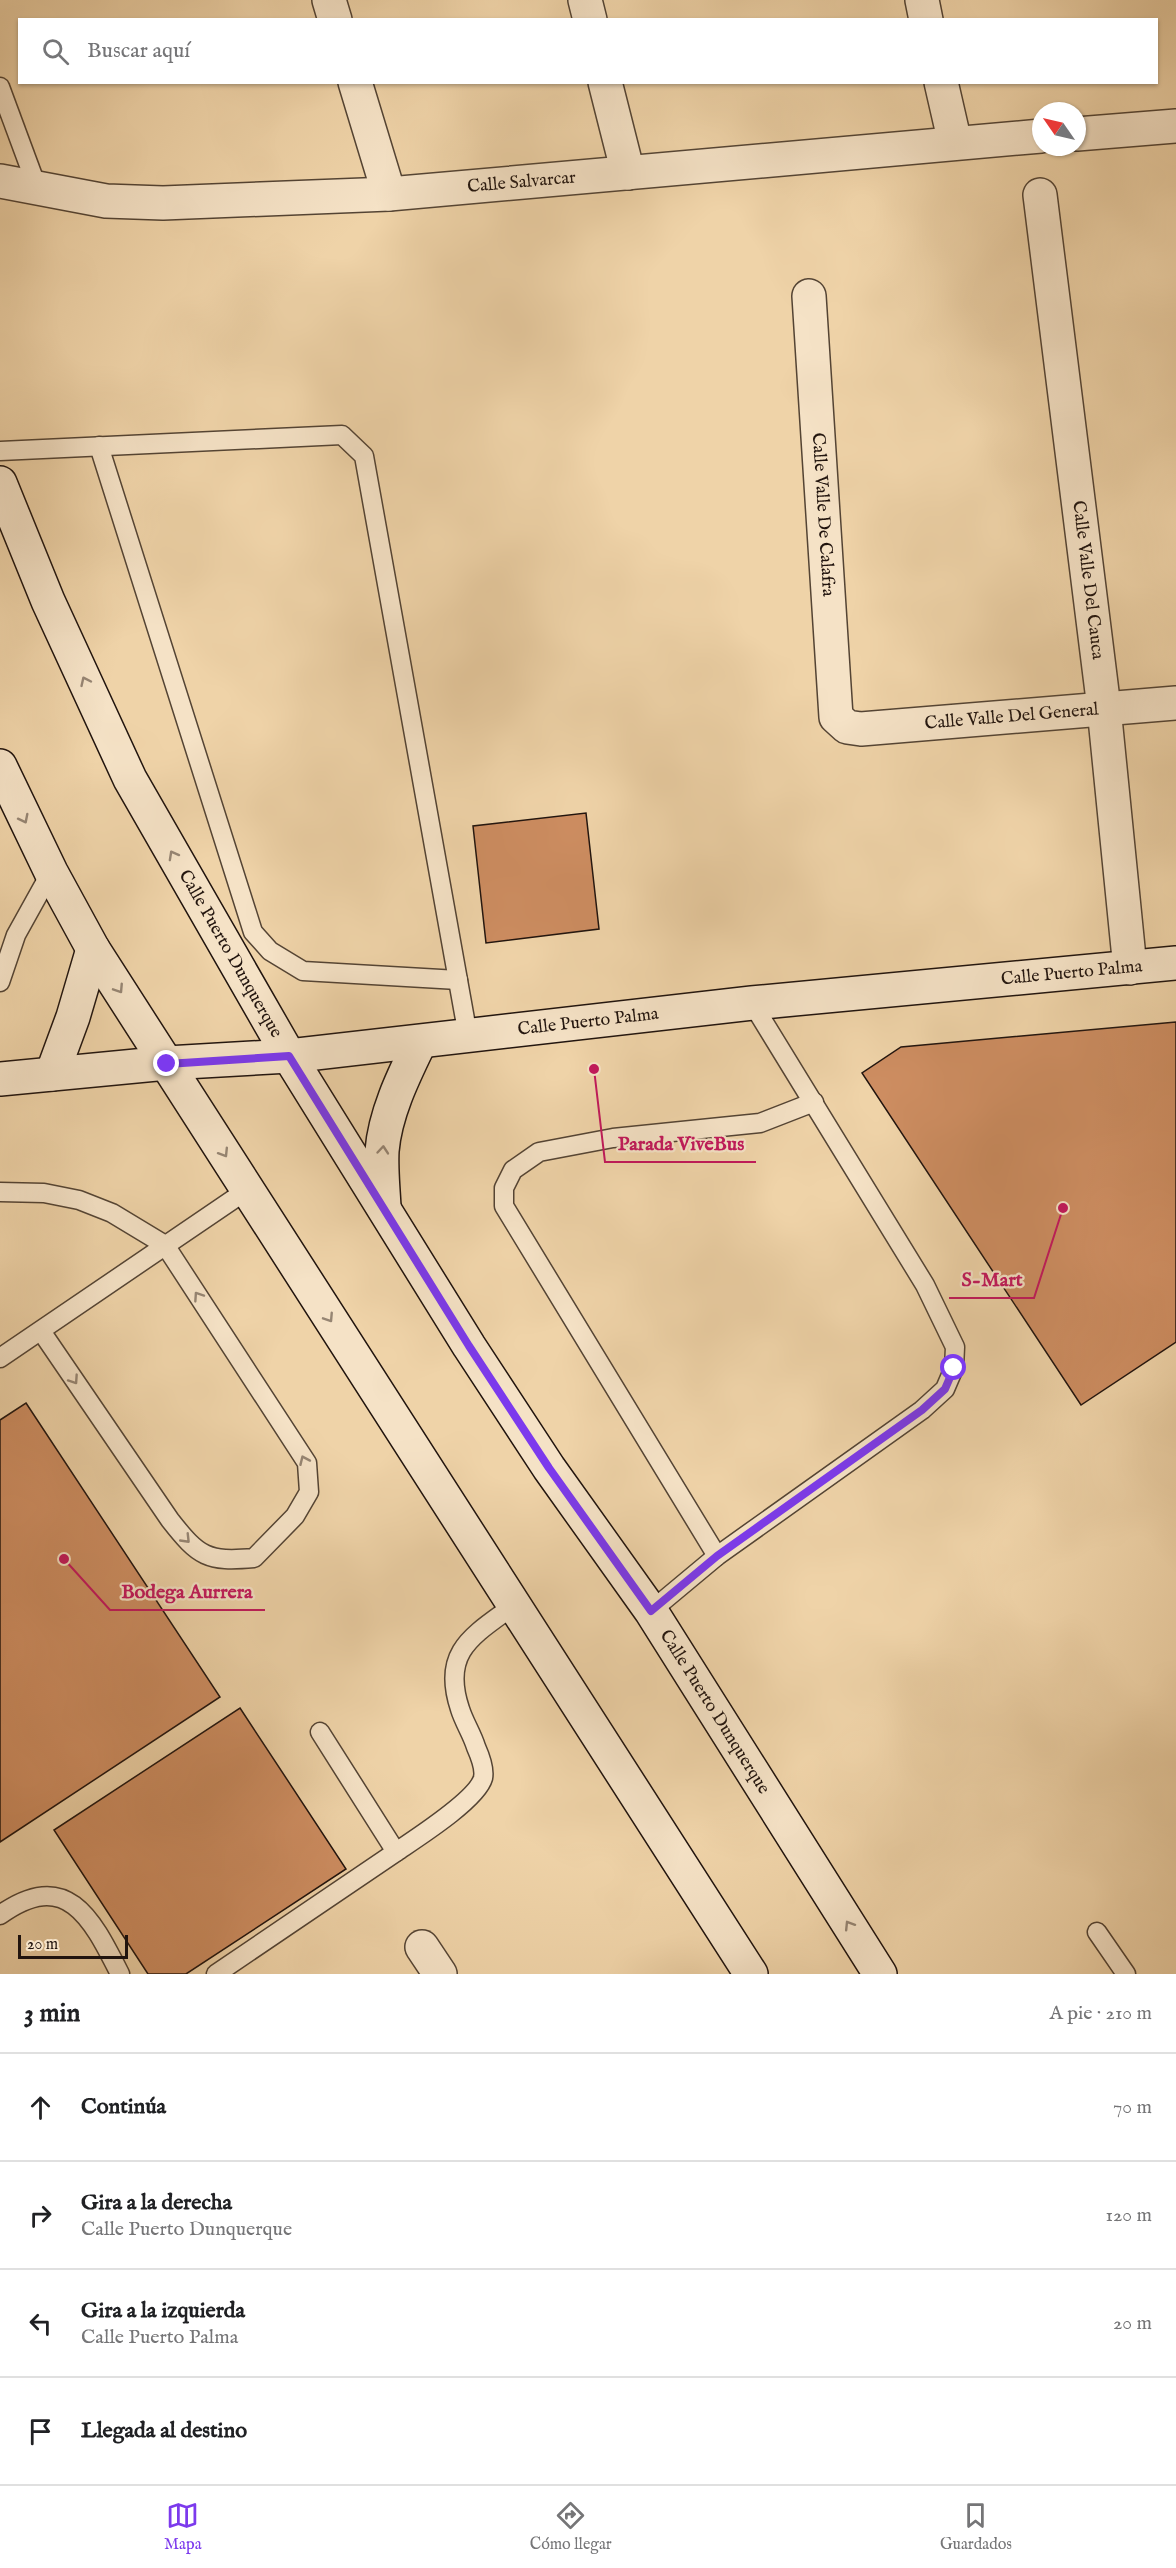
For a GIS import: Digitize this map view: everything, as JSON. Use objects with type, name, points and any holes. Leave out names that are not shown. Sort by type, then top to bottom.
[{"type":"street","points":[[329,0],[334,18]]},
{"type":"street","points":[[585,0],[590,18]]},
{"type":"street","points":[[922,0],[926,18]]},
{"type":"street","points":[[356,84],[389,194]]},
{"type":"street","points":[[605,84],[627,173]]},
{"type":"street","points":[[941,84],[955,143]]},
{"type":"street","points":[[1086,133],[1176,126]]},
{"type":"street","name":"Calle Salvarcar","points":[[0,181],[106,201],[163,203],[389,194],[1032,137]]},
{"type":"street","name":"Calle Valle Del Cauca","points":[[1040,195],[1104,708],[1130,968]]},
{"type":"street","name":"Calle Valle De Calafra","points":[[809,296],[836,717],[847,727]]},
{"type":"street","name":"Calle Puerto Dunquerque","points":[[0,483],[48,601],[130,779],[289,1056],[549,1468],[651,1611],[880,1974]]},
{"type":"street","name":"Calle Valle Del General","points":[[847,727],[875,728],[1176,703]]},
{"type":"street","points":[[0,766],[51,872],[93,949],[751,1974]]},
{"type":"street","points":[[52,1074],[73,1017],[93,949]]},
{"type":"street","name":"Calle Puerto Palma","points":[[0,1079],[289,1056],[752,1004],[1176,963]]},
{"type":"street","points":[[384,1208],[382,1150],[389,1118],[420,1042]]},
{"type":"street","points":[[422,1947],[440,1974]]},
{"type":"lane","points":[[0,87],[37,188]]},
{"type":"lane","points":[[0,451],[342,435],[364,456],[468,1036]]},
{"type":"lane","points":[[99,446],[252,932],[270,951],[303,971],[458,980]]},
{"type":"lane","points":[[0,982],[16,935],[51,872]]},
{"type":"lane","points":[[651,1611],[717,1556],[922,1410],[945,1389],[954,1368],[956,1347],[925,1285],[752,1004]]},
{"type":"lane","points":[[717,1556],[504,1206],[504,1188],[513,1170],[539,1152],[613,1138],[760,1123],[814,1102]]},
{"type":"lane","points":[[0,1358],[247,1190]]},
{"type":"lane","points":[[0,1192],[44,1193],[79,1200],[112,1213],[165,1245],[307,1463],[309,1492],[295,1516],[254,1558],[223,1560],[202,1554],[188,1543],[170,1520],[41,1331]]},
{"type":"lane","points":[[216,1974],[435,1826],[474,1793],[483,1778],[481,1760],[460,1710],[453,1684],[454,1664],[471,1637],[513,1606]]},
{"type":"lane","points":[[320,1732],[396,1852]]},
{"type":"lane","points":[[0,1914],[19,1901],[34,1896],[63,1899],[85,1911],[120,1974]]},
{"type":"lane","points":[[1097,1932],[1126,1974]]},
{"type":"building","points":[[586,813],[599,929],[486,943],[473,826]]},
{"type":"building","points":[[1176,1022],[1176,1342],[1081,1405],[862,1073],[901,1047]]},
{"type":"building","points":[[26,1403],[220,1697],[0,1842],[0,1420]]},
{"type":"building","points":[[240,1708],[346,1869],[186,1974],[148,1974],[54,1830]]},
{"type":"place","name":"Parada ViveBus","points":[[594,1069]]},
{"type":"place","name":"S-Mart","points":[[1063,1208]]},
{"type":"place","name":"Bodega Aurrera","points":[[64,1559]]},
{"type":"route","points":[[167,1064],[289,1056],[469,1346],[549,1468],[651,1611],[717,1556],[922,1410],[945,1389],[954,1368]]}]
